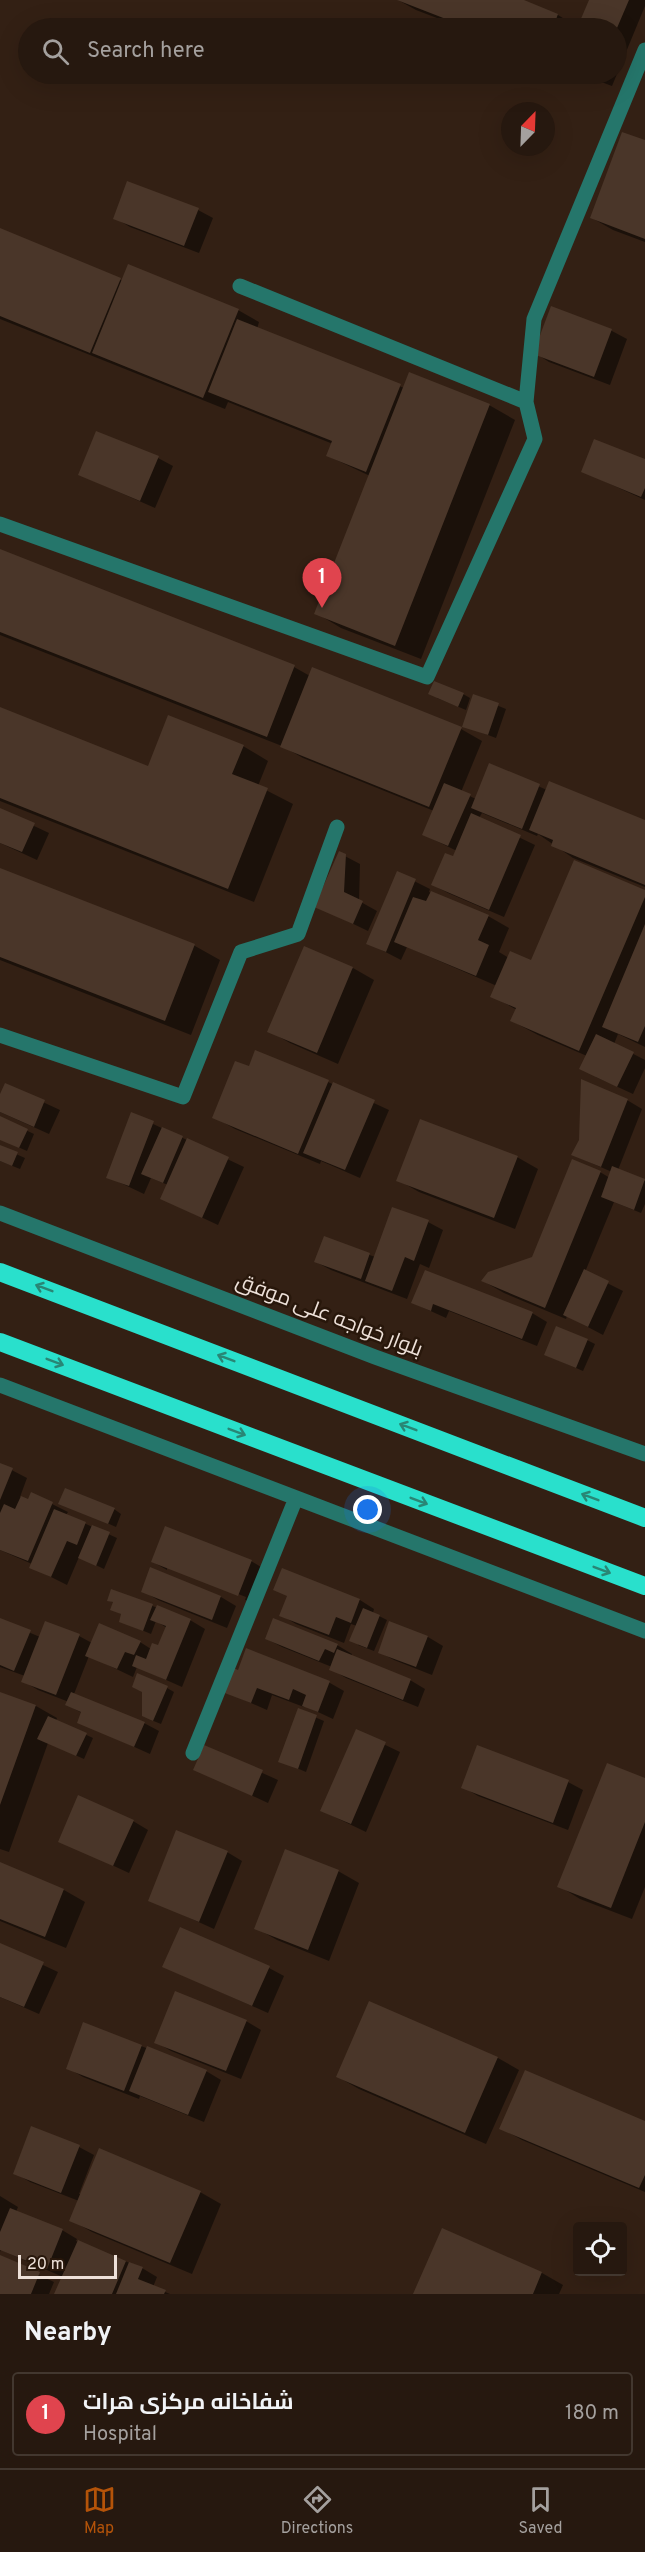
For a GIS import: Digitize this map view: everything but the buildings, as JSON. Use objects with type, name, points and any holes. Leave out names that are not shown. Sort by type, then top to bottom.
[{"type":"highway","points":[[0,1272],[645,1518]]},
{"type":"highway","points":[[0,1342],[645,1586]]},
{"type":"street","points":[[0,524],[428,677],[534,439],[526,402],[534,320],[645,50]]},
{"type":"street","points":[[240,286],[526,402]]},
{"type":"street","points":[[0,1035],[183,1097],[242,952],[298,934],[337,827]]},
{"type":"street","name":"بلوار خواجه علی موفق","points":[[0,1213],[375,1357],[645,1454]]},
{"type":"street","points":[[0,1385],[645,1631]]},
{"type":"street","points":[[193,1753],[296,1498]]},
{"type":"place","name":"شفاخانه مرکزی هرات","points":[[322,608]]}]
